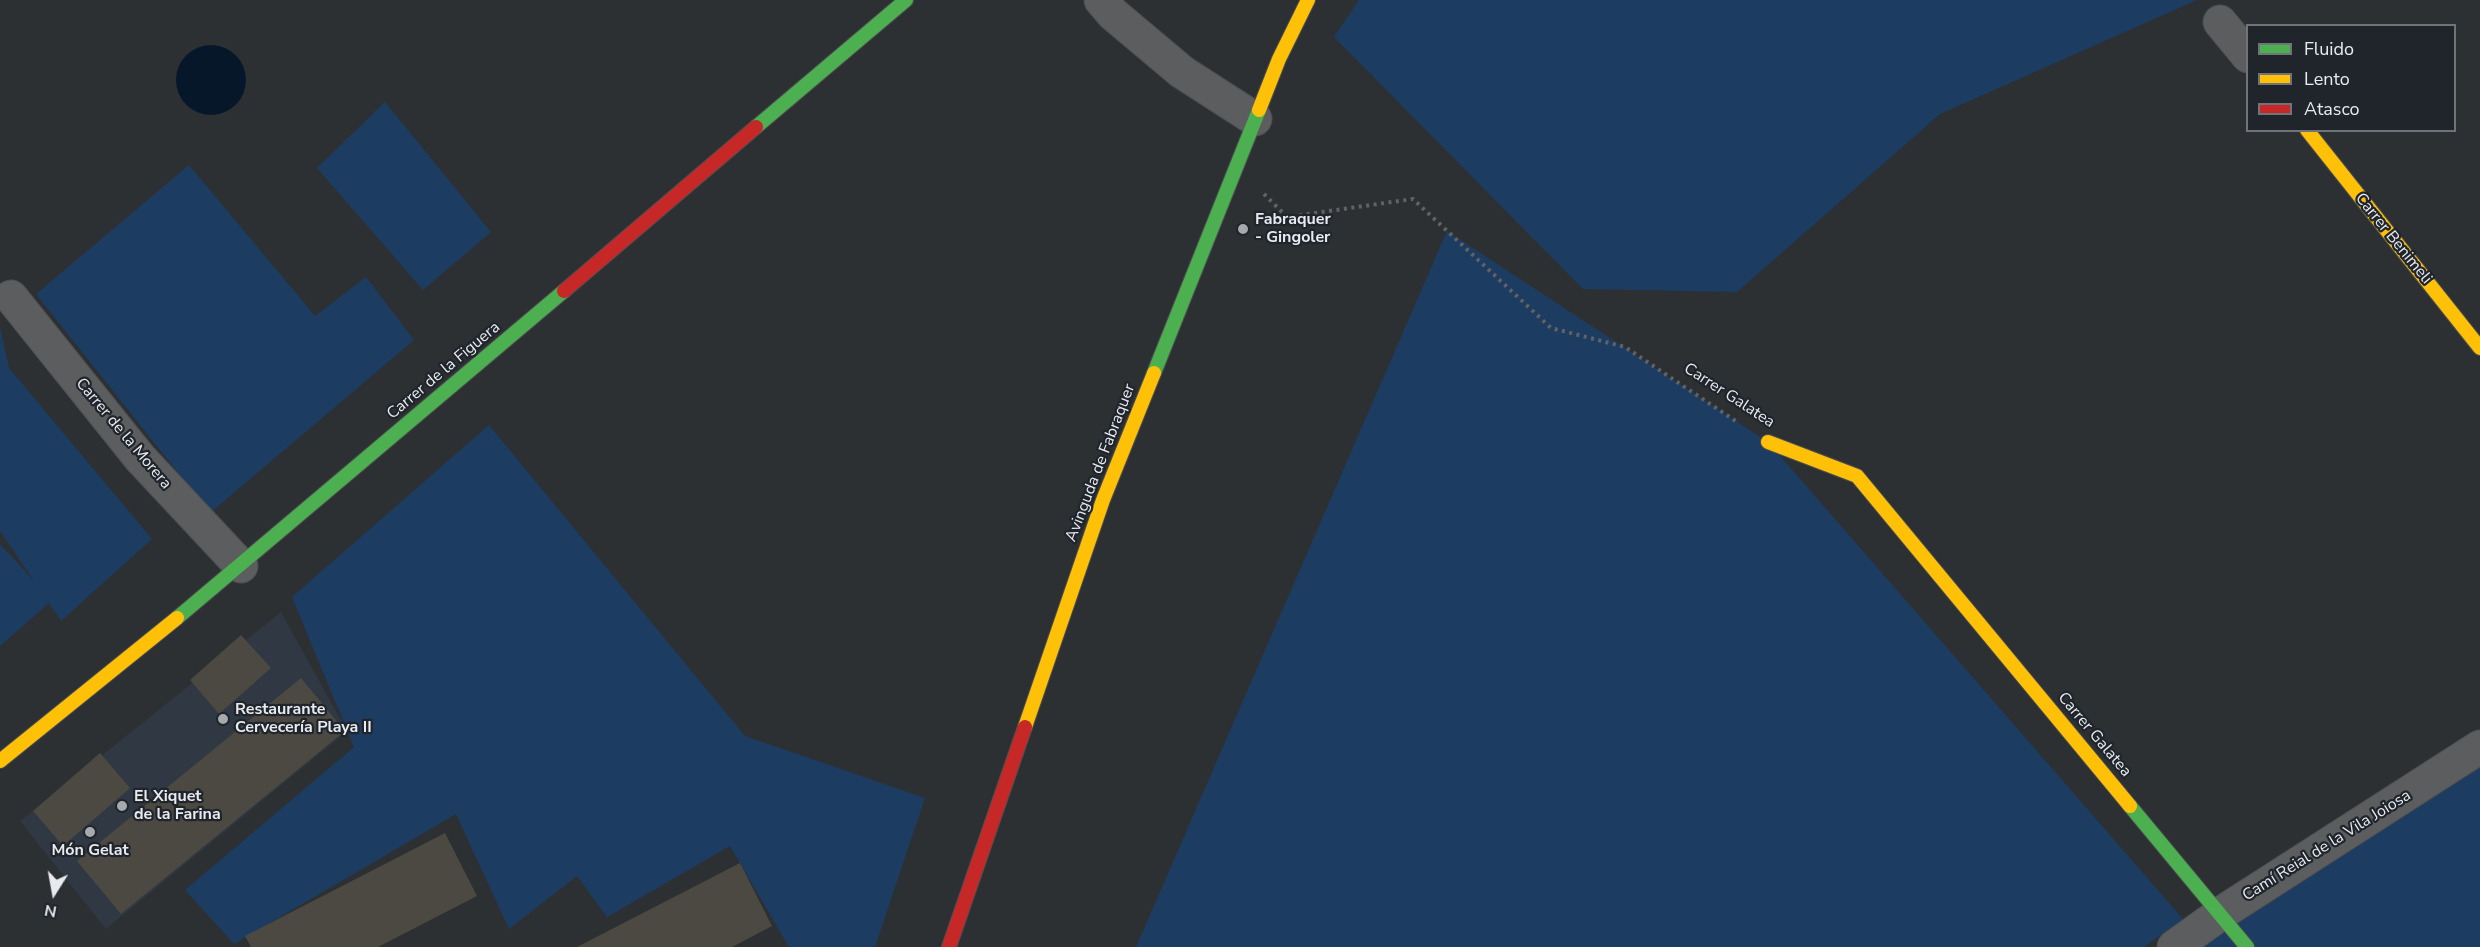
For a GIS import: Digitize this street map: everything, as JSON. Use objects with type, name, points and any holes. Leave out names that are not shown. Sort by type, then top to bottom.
[{"type":"street","name":"Carrer de la Figuera","points":[[0,761],[241,566],[906,0]]},
{"type":"street","points":[[1101,0],[1113,14],[1182,72],[1255,119]]},
{"type":"street","name":"Avinguda de Fabraquer","points":[[949,947],[1103,500],[1279,59],[1308,0]]},
{"type":"street","points":[[2220,22],[2246,55]]},
{"type":"street","name":"Carrer Benimeli","points":[[2309,132],[2480,348]]},
{"type":"street","name":"Carrer de la Morera","points":[[11,297],[140,458],[241,566]]},
{"type":"street","name":"Carrer Galatea","points":[[1768,442],[1857,476],[2247,947]]},
{"type":"street","name":"Camí Reial de la Vila Joiosa","points":[[2174,947],[2220,914],[2480,747]]},
{"type":"path","name":"Carrer Galatea","points":[[1236,167],[1287,217],[1413,199],[1551,328],[1626,347],[1768,442]]},
{"type":"shaded area","points":[[1359,0],[2197,0],[1940,114],[1737,292],[1583,289],[1334,37]]},
{"type":"shaded area","points":[[211,45],[224,48],[236,55],[243,67],[246,80],[243,93],[236,105],[224,112],[211,115],[198,112],[186,105],[179,93],[176,80],[179,67],[186,55],[198,48]]},
{"type":"shaded area","points":[[385,102],[491,232],[423,290],[317,168]]},
{"type":"shaded area","points":[[189,165],[315,316],[366,277],[414,340],[210,513],[36,294]]},
{"type":"shaded area","points":[[1447,231],[1768,442],[2183,919],[2144,947],[1136,947]]},
{"type":"shaded area","points":[[0,327],[9,368],[152,539],[61,621],[49,603],[0,646],[0,544],[35,582],[0,531]]},
{"type":"shaded area","points":[[489,425],[745,736],[925,798],[875,947],[789,947],[730,846],[607,917],[577,876],[509,929],[456,814],[234,944],[185,890],[354,747],[292,597]]},
{"type":"shaded area","points":[[281,612],[347,731],[106,929],[20,821]]},
{"type":"shaded area","points":[[2480,767],[2480,947],[2200,947]]},
{"type":"building","points":[[241,635],[271,668],[219,714],[190,680]]},
{"type":"building","points":[[301,678],[345,731],[121,914],[77,861]]},
{"type":"building","points":[[100,753],[130,788],[63,846],[33,811]]},
{"type":"building","points":[[445,833],[477,896],[378,947],[251,947],[245,936]]},
{"type":"building","points":[[740,863],[772,926],[732,947],[577,947]]},
{"type":"traffic: fast","points":[[756,127],[906,0]]},
{"type":"traffic: fast","points":[[1154,373],[1259,110]]},
{"type":"traffic: fast","points":[[177,618],[564,291]]},
{"type":"traffic: fast","points":[[2130,806],[2247,947]]},
{"type":"traffic: slow","points":[[1259,110],[1279,59],[1308,0]]},
{"type":"traffic: slow","points":[[2309,132],[2480,348]]},
{"type":"traffic: slow","points":[[1025,727],[1103,500],[1154,373]]},
{"type":"traffic: slow","points":[[1768,442],[1857,476],[2130,806]]},
{"type":"traffic: slow","points":[[0,761],[177,618]]},
{"type":"traffic: jam","points":[[564,291],[756,127]]},
{"type":"traffic: jam","points":[[949,947],[1025,727]]},
{"type":"place","name":"Fabraquer - Gingoler","points":[[1243,229]]},
{"type":"place","name":"Restaurante Cervecería Playa II","points":[[223,719]]},
{"type":"place","name":"El Xiquet de la Farina","points":[[122,806]]},
{"type":"place","name":"Món Gelat","points":[[90,832]]}]
